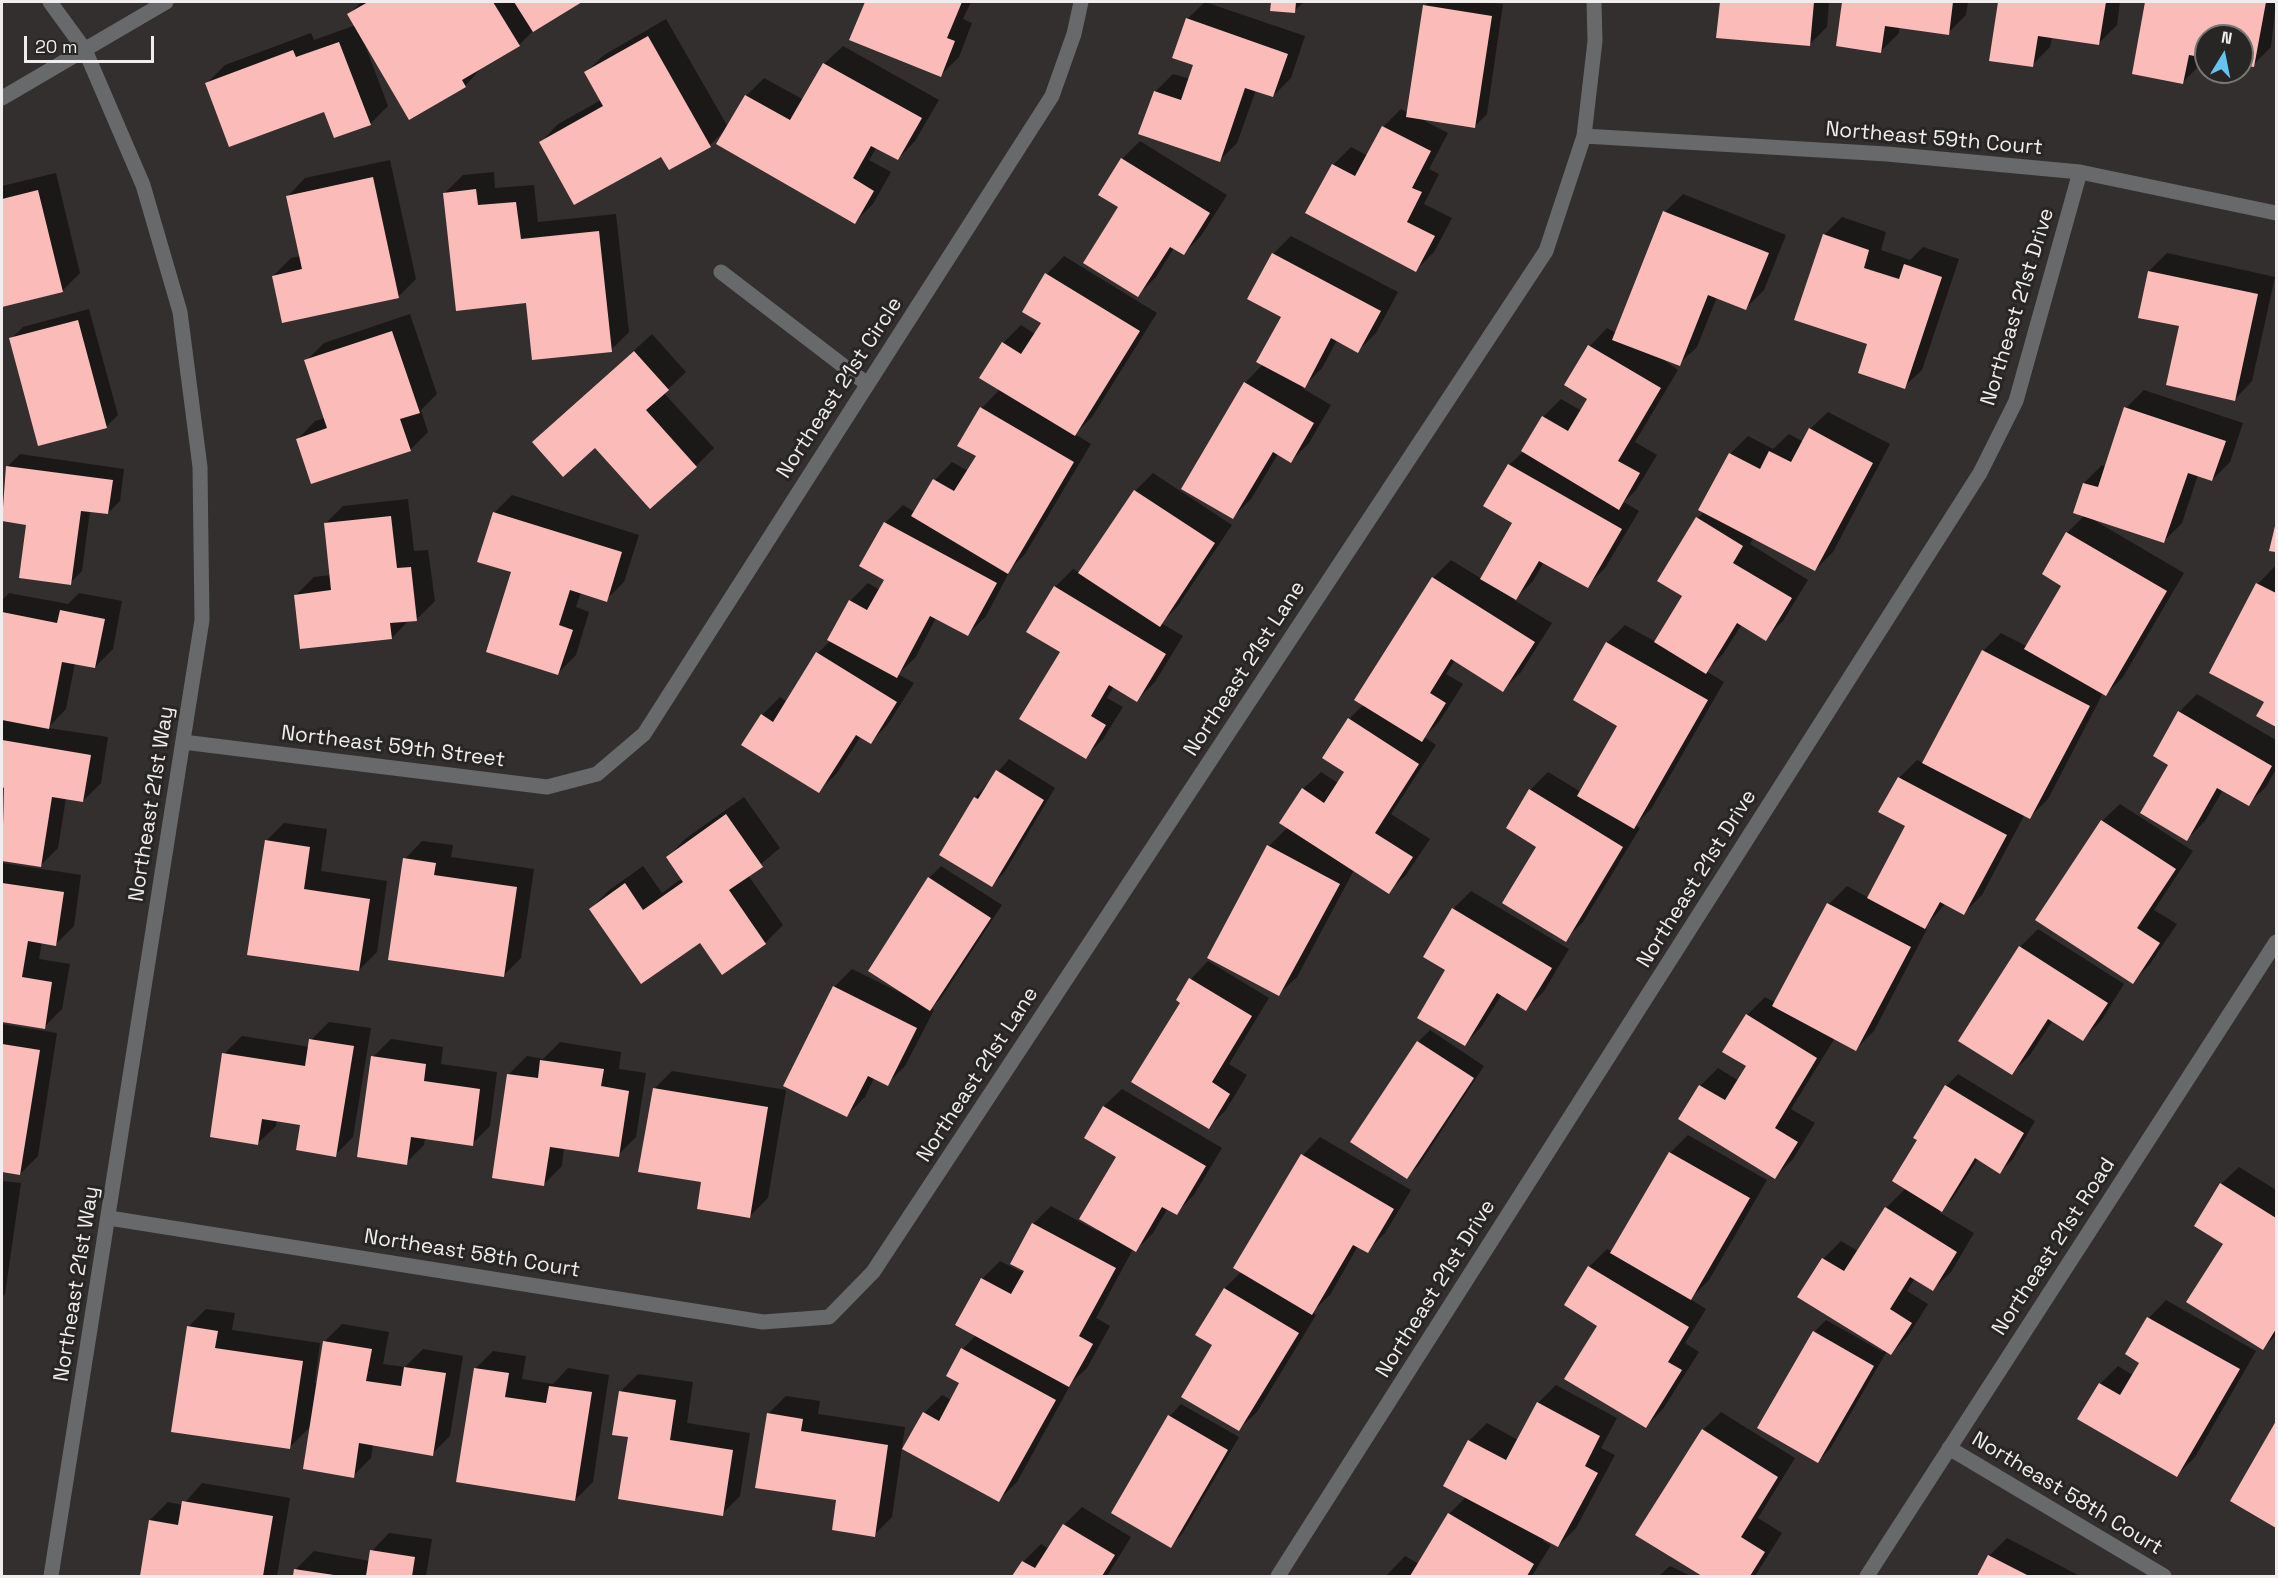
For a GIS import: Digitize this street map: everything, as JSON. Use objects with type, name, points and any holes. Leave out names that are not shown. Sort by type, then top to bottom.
[{"type":"street","name":"Northeast 21st Way","points":[[50,2],[85,50],[143,185],[180,312],[200,467],[202,620],[51,1576]]},
{"type":"street","points":[[2,98],[166,2]]},
{"type":"street","name":"Northeast 21st Circle","points":[[597,774],[644,734],[1052,96],[1074,34],[1081,2]]},
{"type":"street","name":"Northeast 21st Lane","points":[[829,1317],[873,1272],[1546,250],[1584,136],[1594,41],[1594,2]]},
{"type":"street","name":"Northeast 59th Court","points":[[1584,136],[1887,154],[2080,172],[2277,213]]},
{"type":"street","name":"Northeast 21st Drive","points":[[1278,1576],[1980,473],[2016,401],[2080,172]]},
{"type":"street","points":[[721,273],[867,384]]},
{"type":"street","name":"Northeast 59th Street","points":[[183,742],[548,787],[597,774]]},
{"type":"street","name":"Northeast 21st Road","points":[[1867,1576],[2277,942]]},
{"type":"street","name":"Northeast 58th Court","points":[[109,1218],[763,1322],[829,1317]]},
{"type":"street","name":"Northeast 58th Court","points":[[1949,1448],[2164,1576]]},
{"type":"building","points":[[368,2],[493,2],[520,46],[462,80],[466,87],[409,120],[347,14]]},
{"type":"building","points":[[514,2],[582,2],[533,32]]},
{"type":"building","points":[[865,2],[962,2],[947,38],[955,41],[941,77],[849,40]]},
{"type":"building","points":[[1271,2],[1296,2],[1295,13],[1270,11]]},
{"type":"building","points":[[1720,2],[1814,2],[1810,46],[1716,38]]},
{"type":"building","points":[[1842,2],[1953,2],[1949,35],[1885,26],[1881,53],[1836,46]]},
{"type":"building","points":[[1998,2],[2106,2],[2099,45],[2038,36],[2033,67],[1989,61]]},
{"type":"building","points":[[2145,2],[2266,2],[2254,67],[2254,24],[2194,24],[2194,56],[2189,55],[2183,84],[2132,74]]},
{"type":"building","points":[[1423,5],[1492,16],[1475,128],[1406,117]]},
{"type":"building","points":[[1186,18],[1288,54],[1273,97],[1245,88],[1220,162],[1138,134],[1154,91],[1181,100],[1193,65],[1172,58]]},
{"type":"building","points":[[648,36],[711,147],[669,170],[661,157],[574,205],[539,142],[603,106],[584,72]]},
{"type":"building","points":[[339,42],[371,125],[334,138],[324,112],[229,147],[205,83],[293,50],[296,57]]},
{"type":"building","points":[[823,63],[922,118],[898,160],[871,146],[853,178],[874,191],[855,224],[716,144],[745,95],[790,120]]},
{"type":"building","points":[[1382,126],[1431,151],[1412,188],[1422,192],[1407,222],[1435,236],[1416,272],[1305,213],[1332,164],[1355,176]]},
{"type":"building","points":[[1121,158],[1210,213],[1184,255],[1170,247],[1138,297],[1083,263],[1118,207],[1098,195]]},
{"type":"building","points":[[373,177],[399,298],[282,323],[272,276],[302,269],[286,196]]},
{"type":"building","points":[[476,189],[478,205],[516,202],[521,239],[599,231],[612,352],[532,360],[526,303],[456,311],[443,193]]},
{"type":"building","points":[[38,190],[63,292],[2,307],[2,199]]},
{"type":"building","points":[[1663,211],[1769,253],[1746,310],[1708,295],[1680,366],[1612,340]]},
{"type":"building","points":[[1823,234],[1869,250],[1864,268],[1899,279],[1904,264],[1942,277],[1905,389],[1858,373],[1867,344],[1794,320]]},
{"type":"building","points":[[1272,253],[1381,311],[1358,353],[1331,338],[1305,388],[1256,362],[1281,317],[1247,299]]},
{"type":"building","points":[[2148,271],[2258,294],[2235,401],[2166,385],[2179,326],[2138,318]]},
{"type":"building","points":[[1045,273],[1140,331],[1075,436],[979,378],[1002,342],[1021,354],[1041,323],[1022,312]]},
{"type":"building","points":[[78,320],[107,428],[38,446],[9,338]]},
{"type":"building","points":[[392,331],[420,413],[400,419],[411,451],[311,484],[296,439],[327,428],[304,360]]},
{"type":"building","points":[[1588,345],[1661,388],[1618,461],[1640,473],[1619,510],[1521,451],[1542,416],[1568,431],[1587,399],[1564,385]]},
{"type":"building","points":[[634,351],[669,390],[646,410],[697,467],[650,509],[595,448],[563,477],[532,442]]},
{"type":"building","points":[[1244,382],[1314,423],[1291,463],[1273,452],[1233,519],[1181,489]]},
{"type":"building","points":[[980,407],[1074,462],[1008,574],[911,516],[933,479],[954,491],[976,456],[957,446]]},
{"type":"building","points":[[2124,407],[2226,441],[2212,481],[2188,473],[2164,543],[2073,513],[2083,483],[2098,487]]},
{"type":"building","points":[[1809,428],[1873,463],[1815,571],[1698,510],[1729,453],[1760,469],[1769,451],[1791,462]]},
{"type":"building","points":[[1508,464],[1622,529],[1588,588],[1539,561],[1516,600],[1480,579],[1512,523],[1483,506]]},
{"type":"building","points":[[6,466],[113,480],[108,514],[81,511],[71,585],[19,578],[26,525],[2,521]]},
{"type":"building","points":[[1134,490],[1215,543],[1160,627],[1078,573]]},
{"type":"building","points":[[493,512],[622,552],[607,602],[570,590],[559,625],[573,630],[558,675],[486,652],[511,572],[477,562]]},
{"type":"building","points":[[391,516],[397,568],[411,567],[417,621],[390,623],[392,639],[300,649],[294,595],[331,590],[324,523]]},
{"type":"building","points":[[1696,517],[1743,546],[1733,563],[1792,598],[1766,641],[1737,623],[1706,674],[1654,642],[1682,596],[1657,581]]},
{"type":"building","points":[[884,522],[997,583],[968,636],[930,616],[897,678],[827,640],[849,600],[867,610],[884,580],[859,566]]},
{"type":"building","points":[[2276,522],[2276,552],[2269,551]]},
{"type":"building","points":[[2066,532],[2167,591],[2106,696],[2024,649],[2061,586],[2042,574]]},
{"type":"building","points":[[1432,577],[1535,642],[1503,692],[1451,659],[1430,693],[1446,703],[1422,742],[1354,700]]},
{"type":"building","points":[[2256,583],[2276,593],[2276,727],[2256,716],[2264,702],[2209,673]]},
{"type":"building","points":[[1054,586],[1166,654],[1137,702],[1109,685],[1091,716],[1106,725],[1086,759],[1019,719],[1060,652],[1026,632]]},
{"type":"building","points":[[60,610],[105,619],[95,668],[62,662],[49,729],[2,720],[2,612],[57,623]]},
{"type":"building","points":[[1606,642],[1708,700],[1634,829],[1577,796],[1617,726],[1573,700]]},
{"type":"building","points":[[1982,650],[2090,706],[2030,819],[1922,763]]},
{"type":"building","points":[[816,652],[897,702],[871,744],[856,735],[819,793],[741,745],[761,714],[773,722]]},
{"type":"building","points":[[2178,711],[2272,766],[2249,806],[2217,788],[2187,841],[2140,813],[2168,765],[2153,756]]},
{"type":"building","points":[[1348,718],[1419,764],[1375,833],[1413,857],[1389,894],[1279,823],[1302,788],[1324,803],[1344,772],[1322,758]]},
{"type":"building","points":[[2,740],[91,755],[83,802],[52,797],[41,867],[2,861],[4,788],[2,787]]},
{"type":"building","points":[[996,770],[1044,800],[992,887],[939,855],[974,797],[978,799]]},
{"type":"building","points":[[1898,777],[2007,835],[1964,915],[1940,902],[1925,929],[1867,898],[1905,826],[1878,812]]},
{"type":"building","points":[[1529,789],[1623,847],[1566,942],[1502,903],[1536,847],[1506,828]]},
{"type":"building","points":[[726,814],[763,867],[729,890],[766,944],[722,975],[700,943],[641,984],[589,909],[625,883],[643,910],[683,882],[666,857]]},
{"type":"building","points":[[2101,820],[2176,869],[2137,928],[2160,943],[2133,984],[2035,920]]},
{"type":"building","points":[[265,840],[310,847],[304,889],[370,899],[359,971],[247,955]]},
{"type":"building","points":[[1267,845],[1340,884],[1279,996],[1207,958]]},
{"type":"building","points":[[403,858],[436,863],[434,875],[517,887],[504,977],[388,960]]},
{"type":"building","points":[[928,877],[991,918],[930,1011],[868,971]]},
{"type":"building","points":[[2,883],[64,892],[56,946],[28,941],[22,977],[52,982],[45,1029],[2,1022]]},
{"type":"building","points":[[1827,903],[1911,947],[1856,1051],[1772,1006]]},
{"type":"building","points":[[1452,908],[1552,968],[1526,1011],[1497,993],[1465,1046],[1417,1018],[1445,970],[1423,957]]},
{"type":"building","points":[[2019,946],[2108,1003],[2083,1041],[2048,1019],[2012,1075],[1958,1041]]},
{"type":"building","points":[[1189,978],[1252,1016],[1212,1082],[1230,1094],[1209,1129],[1131,1082],[1180,1003],[1176,1000]]},
{"type":"building","points":[[833,986],[917,1028],[888,1086],[868,1076],[847,1117],[783,1086]]},
{"type":"building","points":[[1746,1014],[1817,1058],[1775,1128],[1798,1142],[1775,1179],[1678,1119],[1699,1085],[1725,1100],[1746,1066],[1722,1052]]},
{"type":"building","points":[[309,1039],[354,1046],[336,1157],[296,1150],[300,1125],[262,1119],[258,1145],[210,1137],[222,1053],[305,1066]]},
{"type":"building","points":[[1417,1041],[1474,1078],[1407,1179],[1350,1142]]},
{"type":"building","points":[[2,1044],[40,1050],[20,1175],[2,1172]]},
{"type":"building","points":[[371,1056],[426,1064],[424,1081],[480,1089],[473,1146],[411,1137],[407,1165],[357,1157]]},
{"type":"building","points":[[540,1060],[604,1069],[601,1086],[629,1091],[619,1157],[550,1147],[544,1186],[492,1178],[507,1074],[538,1078]]},
{"type":"building","points":[[1945,1085],[2024,1133],[2000,1174],[1975,1158],[1942,1212],[1892,1181],[1917,1140],[1913,1138]]},
{"type":"building","points":[[653,1088],[768,1107],[750,1218],[697,1209],[701,1182],[638,1172]]},
{"type":"building","points":[[1103,1106],[1206,1166],[1177,1215],[1162,1207],[1136,1252],[1079,1219],[1116,1157],[1084,1138]]},
{"type":"building","points":[[1669,1152],[1750,1198],[1691,1300],[1610,1253]]},
{"type":"building","points":[[1301,1154],[1394,1209],[1368,1253],[1353,1245],[1312,1315],[1233,1268]]},
{"type":"building","points":[[2220,1183],[2276,1218],[2276,1329],[2263,1350],[2186,1302],[2223,1244],[2194,1226]]},
{"type":"building","points":[[1885,1207],[1957,1252],[1933,1291],[1910,1277],[1890,1309],[1912,1323],[1891,1355],[1797,1297],[1822,1258],[1844,1271]]},
{"type":"building","points":[[1032,1223],[1116,1268],[1079,1336],[1093,1344],[1069,1387],[955,1325],[981,1278],[1011,1294],[1024,1271],[1010,1264]]},
{"type":"building","points":[[1588,1266],[1689,1327],[1668,1362],[1682,1370],[1646,1428],[1564,1379],[1597,1326],[1564,1305]]},
{"type":"building","points":[[1224,1288],[1299,1333],[1239,1431],[1181,1397],[1212,1345],[1195,1335]]},
{"type":"building","points":[[2147,1317],[2240,1369],[2177,1477],[2077,1419],[2099,1383],[2120,1395],[2139,1363],[2125,1354]]},
{"type":"building","points":[[187,1326],[218,1331],[215,1348],[303,1361],[290,1449],[171,1432]]},
{"type":"building","points":[[1813,1331],[1874,1366],[1818,1463],[1757,1428]]},
{"type":"building","points":[[323,1341],[372,1349],[366,1381],[401,1386],[404,1367],[446,1373],[433,1456],[359,1443],[354,1478],[303,1469]]},
{"type":"building","points":[[961,1348],[1056,1400],[999,1502],[902,1449],[923,1412],[939,1421],[959,1383],[946,1376]]},
{"type":"building","points":[[474,1368],[509,1373],[505,1397],[546,1403],[549,1386],[592,1392],[575,1501],[456,1482]]},
{"type":"building","points":[[619,1391],[676,1400],[670,1440],[733,1450],[723,1516],[618,1499],[628,1437],[612,1435]]},
{"type":"building","points":[[1537,1402],[1600,1436],[1585,1466],[1598,1473],[1558,1547],[1443,1486],[1468,1440],[1506,1460]]},
{"type":"building","points":[[767,1413],[803,1419],[801,1431],[888,1445],[875,1537],[832,1530],[836,1500],[755,1488]]},
{"type":"building","points":[[1168,1415],[1228,1450],[1171,1548],[1111,1513]]},
{"type":"building","points":[[2276,1421],[2276,1528],[2230,1501]]},
{"type":"building","points":[[1702,1429],[1778,1477],[1741,1537],[1765,1552],[1750,1576],[1702,1576],[1635,1535]]},
{"type":"building","points":[[182,1501],[273,1516],[263,1576],[140,1576],[149,1520],[178,1525]]},
{"type":"building","points":[[1448,1513],[1534,1564],[1527,1576],[1410,1576]]},
{"type":"building","points":[[1063,1524],[1115,1555],[1102,1576],[1012,1576],[1022,1561],[1035,1568]]},
{"type":"building","points":[[370,1550],[415,1557],[412,1576],[366,1576]]},
{"type":"building","points":[[1988,1555],[2029,1576],[1977,1576]]},
{"type":"building","points":[[294,1569],[334,1575],[334,1576],[293,1576]]}]
